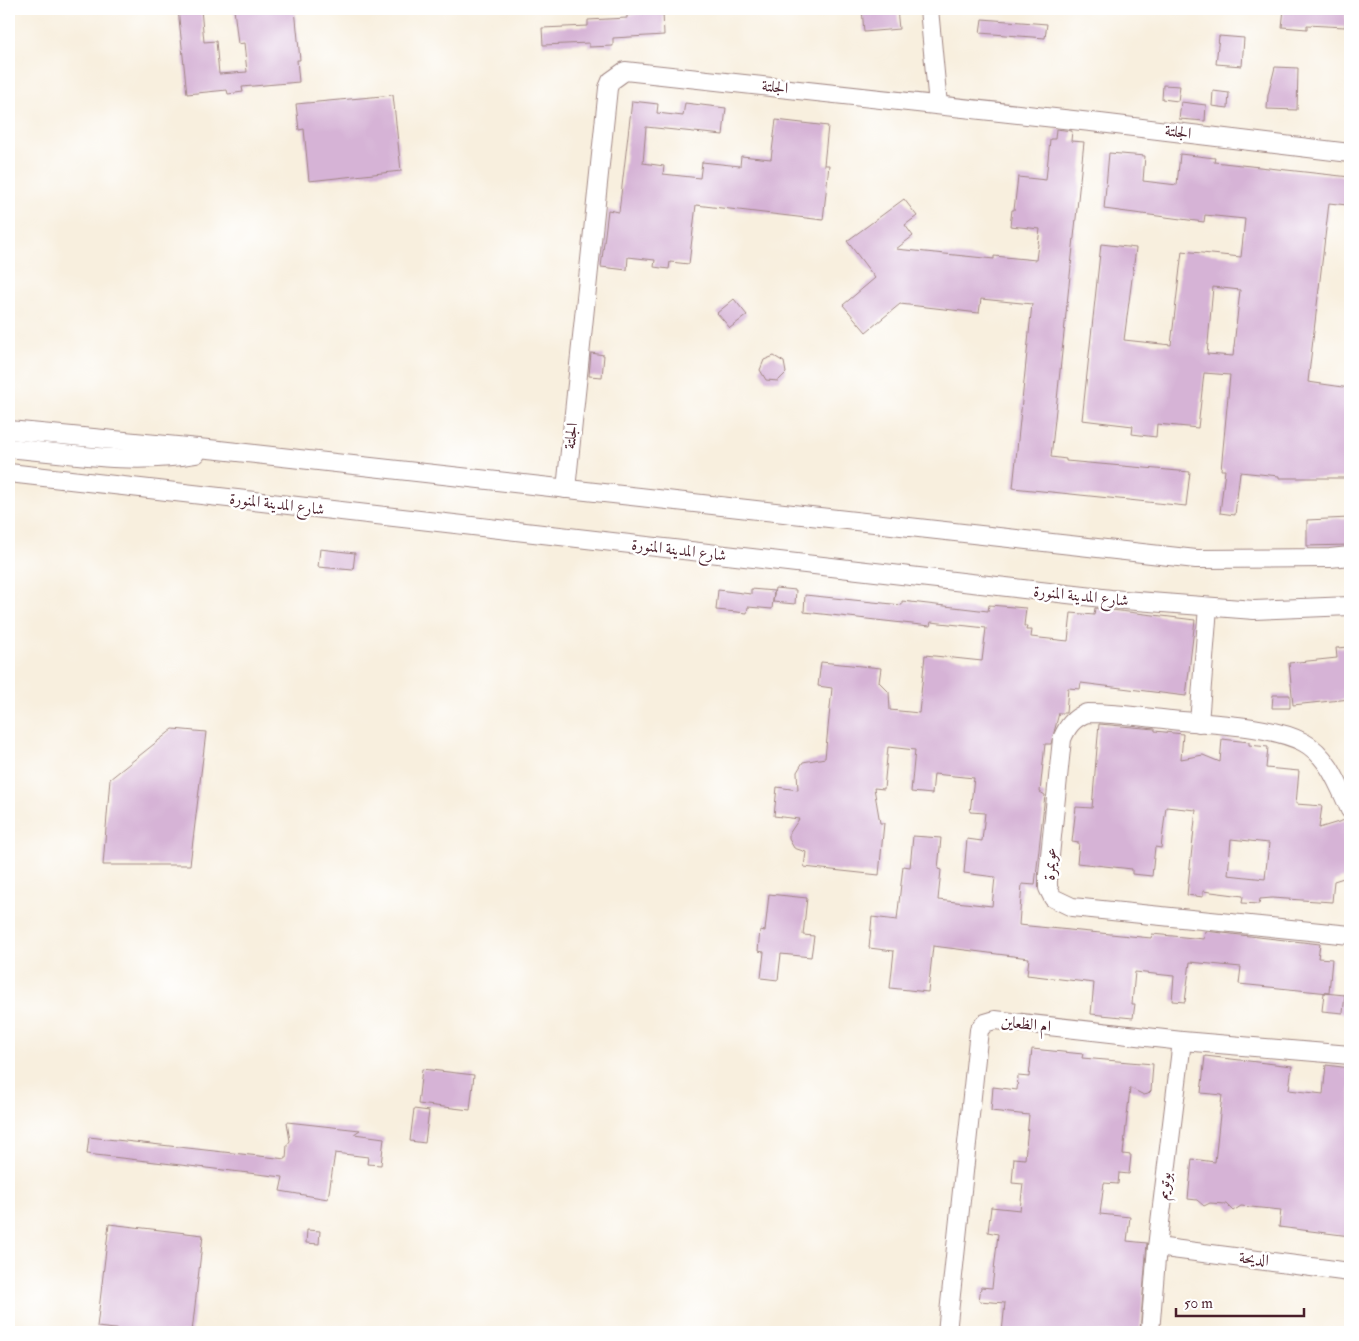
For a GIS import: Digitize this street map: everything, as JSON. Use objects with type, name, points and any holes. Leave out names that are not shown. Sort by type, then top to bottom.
[{"type":"street","points":[[929,9],[938,105]]},
{"type":"street","name":"الجلتة","points":[[566,489],[607,98],[611,81],[625,71],[633,70],[1350,153]]},
{"type":"street","points":[[9,430],[219,450],[1196,560],[1350,556]]},
{"type":"street","points":[[9,448],[142,460],[167,459],[219,450]]},
{"type":"street","name":"شارع المدينة المنورة","points":[[9,473],[961,584],[1254,610],[1350,606]]},
{"type":"street","points":[[1199,723],[1208,607]]},
{"type":"street","name":"عويمرة","points":[[1350,810],[1327,765],[1316,752],[1303,742],[1251,729],[1094,713],[1080,715],[1067,726],[1062,739],[1048,875],[1048,888],[1053,898],[1072,907],[1350,936]]},
{"type":"street","name":"ام الظعاين","points":[[947,1332],[979,1030],[981,1026],[995,1020],[1182,1041],[1350,1055]]},
{"type":"street","name":"بوتويم","points":[[1150,1332],[1157,1246],[1182,1041]]},
{"type":"street","name":"الديحة","points":[[1157,1246],[1350,1272]]},
{"type":"building","points":[[178,9],[201,9],[204,42],[216,41],[219,74],[247,72],[244,43],[238,44],[234,9],[295,9],[300,60],[297,60],[299,82],[242,87],[243,92],[228,94],[227,90],[187,94]]},
{"type":"building","points":[[862,9],[897,9],[899,29],[864,32]]},
{"type":"building","points":[[1284,9],[1346,9],[1345,27],[1307,25],[1307,29],[1282,27]]},
{"type":"building","points":[[663,12],[664,35],[613,38],[613,46],[589,47],[589,43],[543,45],[542,28],[588,26],[588,20],[627,18],[627,15]]},
{"type":"building","points":[[982,19],[1047,24],[1045,38],[980,33]]},
{"type":"building","points":[[1219,36],[1244,38],[1242,66],[1216,64]]},
{"type":"building","points":[[1275,67],[1298,68],[1297,110],[1267,109],[1268,95]]},
{"type":"building","points":[[1163,85],[1180,86],[1178,101],[1162,99]]},
{"type":"building","points":[[1213,91],[1229,93],[1228,108],[1212,106]]},
{"type":"building","points":[[393,95],[401,171],[309,181],[304,129],[299,130],[296,104]]},
{"type":"building","points":[[632,101],[658,104],[657,113],[683,116],[685,103],[726,108],[723,135],[646,127],[643,163],[664,166],[663,174],[700,178],[702,162],[740,166],[741,156],[771,159],[776,120],[828,126],[824,165],[829,165],[823,220],[696,205],[689,264],[670,262],[669,269],[654,267],[655,260],[628,257],[627,270],[601,267],[608,210],[619,212]]},
{"type":"building","points":[[1181,102],[1206,105],[1205,121],[1179,119]]},
{"type":"building","points":[[1056,129],[1072,131],[1071,141],[1084,142],[1051,457],[1066,459],[1066,461],[1190,472],[1186,506],[1013,488],[1032,304],[981,299],[979,313],[900,304],[866,332],[843,305],[875,278],[847,241],[904,199],[917,216],[905,225],[913,236],[896,249],[994,259],[994,256],[1036,260],[1040,229],[1010,226],[1012,210],[1014,210],[1018,177],[1046,180],[1050,139],[1055,139]]},
{"type":"building","points":[[1109,153],[1145,156],[1143,181],[1177,185],[1180,154],[1215,158],[1214,162],[1350,177],[1347,205],[1329,203],[1308,382],[1350,388],[1350,478],[1279,478],[1279,476],[1240,472],[1235,515],[1220,513],[1225,470],[1221,470],[1230,375],[1204,373],[1198,428],[1157,424],[1156,437],[1132,434],[1133,426],[1082,420],[1101,244],[1136,248],[1124,340],[1171,345],[1182,251],[1241,257],[1245,219],[1205,215],[1204,222],[1104,209]],"holes":[[[1213,287],[1240,290],[1233,356],[1207,354]]]},
{"type":"building","points":[[734,299],[747,315],[730,328],[717,313]]},
{"type":"building","points":[[591,353],[604,355],[602,377],[589,376]]},
{"type":"building","points":[[774,356],[784,362],[786,373],[778,381],[766,380],[760,370],[764,360]]},
{"type":"building","points":[[1349,518],[1349,545],[1307,546],[1307,520]]},
{"type":"building","points":[[320,549],[355,553],[353,570],[318,567]]},
{"type":"building","points":[[775,588],[796,590],[795,604],[773,602]]},
{"type":"building","points":[[751,589],[774,591],[772,609],[748,607],[747,613],[716,610],[718,590],[751,594]]},
{"type":"building","points":[[805,595],[902,605],[902,601],[988,611],[989,605],[1026,608],[1024,626],[1027,626],[1026,630],[1032,630],[1031,637],[1068,641],[1071,613],[1094,615],[1095,608],[1195,620],[1186,696],[1081,683],[1080,689],[1068,688],[1066,713],[1059,713],[1051,744],[1045,744],[1040,792],[1045,795],[1035,885],[1022,884],[1019,925],[1151,938],[1152,934],[1204,939],[1205,931],[1320,944],[1318,958],[1332,959],[1329,993],[1239,984],[1241,967],[1190,962],[1185,1002],[1172,1001],[1174,976],[1135,972],[1132,1004],[1135,1004],[1133,1018],[1091,1014],[1094,983],[1027,975],[1029,958],[933,946],[928,992],[890,988],[894,951],[869,948],[872,917],[897,920],[903,866],[910,867],[913,836],[941,838],[938,869],[941,870],[938,900],[992,906],[995,877],[964,873],[967,839],[982,841],[985,813],[970,812],[974,778],[934,774],[932,794],[911,792],[915,750],[888,747],[884,789],[874,788],[880,823],[884,823],[879,875],[804,867],[806,852],[794,848],[789,839],[789,834],[799,819],[774,816],[777,787],[798,790],[797,772],[803,762],[825,758],[832,688],[818,686],[821,662],[881,668],[879,682],[889,692],[890,710],[919,713],[925,655],[982,661],[986,628],[931,622],[930,626],[804,612]]},
{"type":"building","points":[[1350,647],[1350,699],[1293,705],[1289,663],[1337,658],[1336,648]]},
{"type":"building","points":[[1273,695],[1290,695],[1290,708],[1272,708]]},
{"type":"building","points":[[1099,724],[1155,729],[1155,731],[1183,734],[1181,759],[1203,755],[1220,762],[1222,739],[1249,742],[1249,745],[1268,747],[1266,768],[1299,771],[1296,804],[1322,806],[1319,828],[1345,820],[1350,836],[1350,876],[1334,881],[1332,902],[1272,898],[1260,899],[1259,904],[1242,903],[1243,896],[1203,891],[1203,897],[1187,895],[1196,810],[1166,807],[1161,848],[1155,847],[1152,876],[1132,874],[1132,869],[1077,863],[1079,843],[1072,842],[1076,807],[1092,808]],"holes":[[[1231,839],[1269,843],[1265,879],[1228,875]]]},
{"type":"building","points":[[173,729],[206,732],[190,865],[103,865],[110,779]]},
{"type":"building","points":[[769,894],[807,898],[803,935],[814,936],[811,957],[781,954],[778,980],[761,978],[764,952],[758,951],[760,930],[765,931]]},
{"type":"building","points":[[1324,993],[1345,995],[1343,1013],[1322,1011]]},
{"type":"building","points":[[1032,1049],[1083,1054],[1082,1058],[1153,1064],[1151,1091],[1144,1095],[1130,1088],[1123,1154],[1131,1155],[1129,1174],[1119,1173],[1118,1184],[1104,1183],[1100,1214],[1130,1217],[1127,1241],[1147,1243],[1140,1332],[1002,1332],[1005,1303],[979,1301],[981,1287],[992,1288],[998,1234],[988,1232],[991,1207],[1020,1210],[1023,1184],[1012,1183],[1014,1158],[1025,1159],[1029,1115],[991,1111],[993,1087],[1017,1090],[1018,1076],[1029,1077]]},
{"type":"building","points":[[1205,1056],[1292,1066],[1289,1090],[1323,1094],[1326,1065],[1350,1068],[1350,1236],[1279,1227],[1281,1210],[1241,1206],[1233,1211],[1226,1204],[1210,1203],[1204,1206],[1197,1200],[1188,1199],[1192,1159],[1215,1162],[1222,1095],[1201,1093]]},
{"type":"building","points":[[422,1069],[474,1075],[470,1110],[418,1104]]},
{"type":"building","points":[[414,1109],[429,1111],[425,1143],[410,1141]]},
{"type":"building","points":[[287,1122],[360,1130],[354,1134],[384,1138],[381,1165],[367,1164],[368,1157],[335,1153],[328,1199],[280,1191],[283,1177],[87,1154],[89,1137],[286,1159],[287,1145],[290,1141]]},
{"type":"building","points":[[109,1224],[203,1235],[192,1332],[142,1332],[97,1327]]},
{"type":"building","points":[[307,1230],[320,1231],[319,1244],[306,1243]]}]
